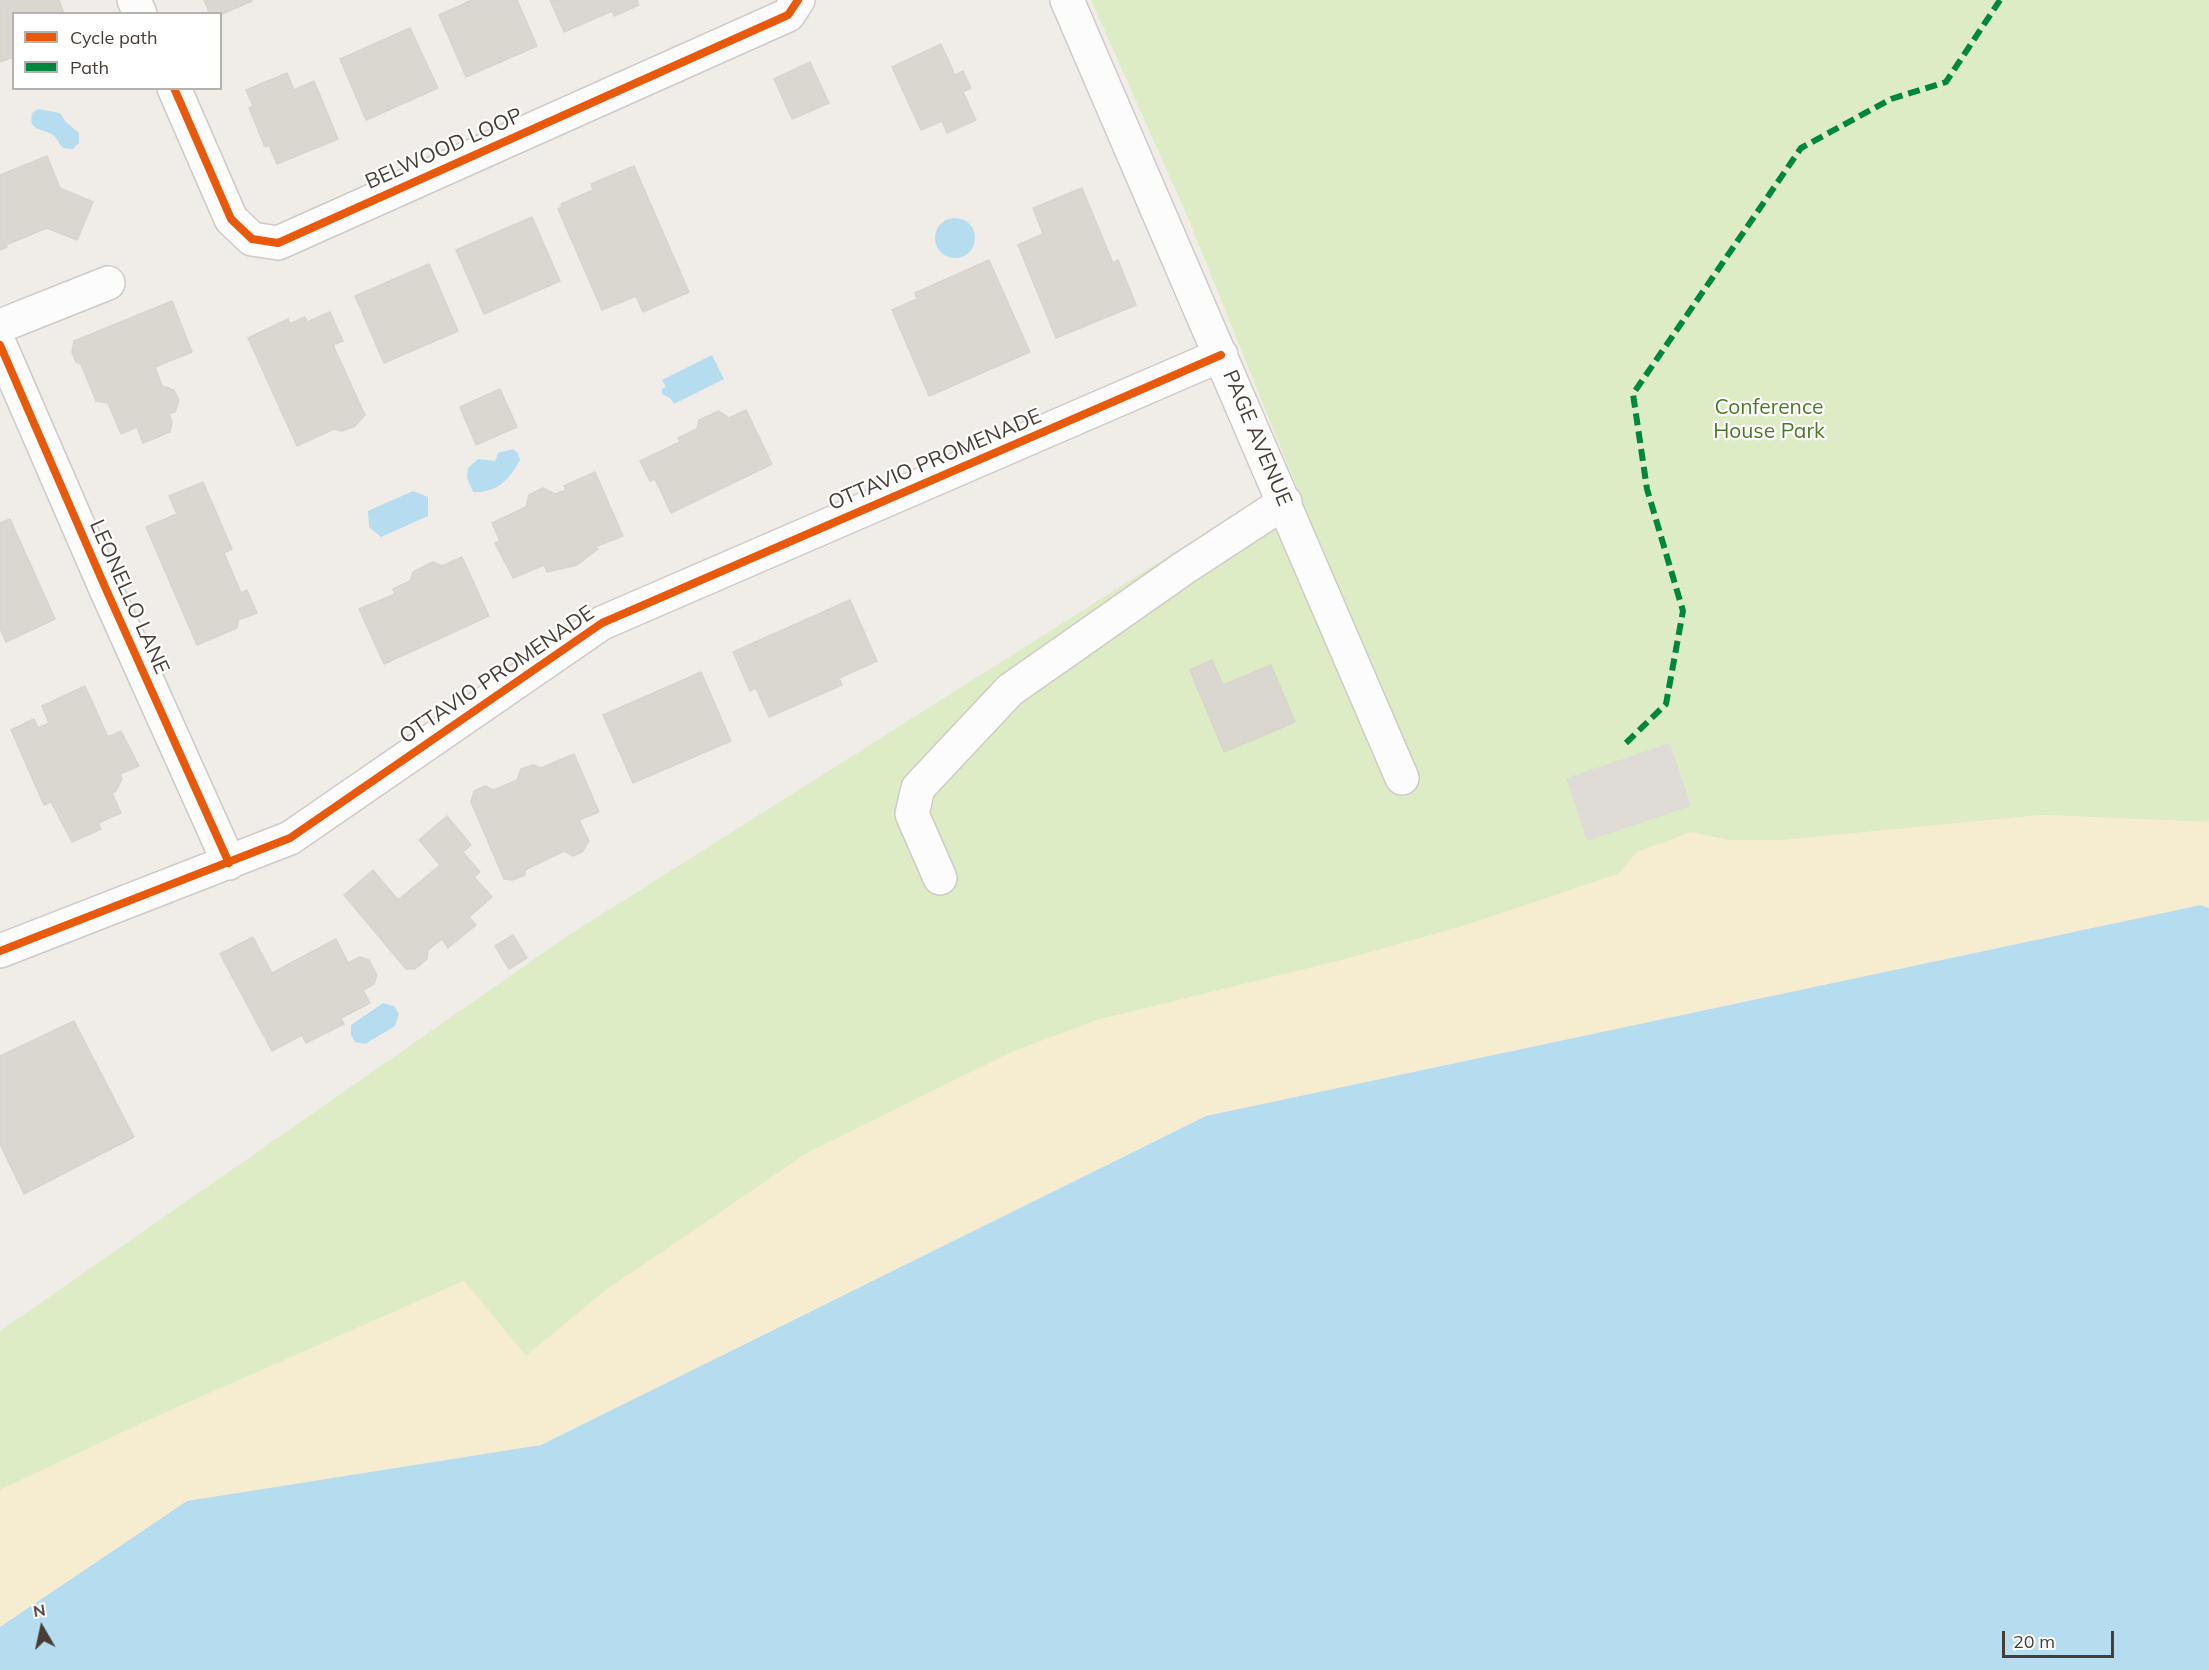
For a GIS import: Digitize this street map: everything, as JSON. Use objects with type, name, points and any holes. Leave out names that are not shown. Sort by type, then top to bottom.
[{"type":"street","name":"BELWOOD LOOP","points":[[175,90],[231,219],[252,239],[278,243],[788,15],[798,0]]},
{"type":"street","name":"PAGE AVENUE","points":[[1067,0],[1402,778]]},
{"type":"street","points":[[0,326],[108,283]]},
{"type":"street","name":"LEONELLO LANE","points":[[0,345],[105,587],[229,863]]},
{"type":"street","name":"OTTAVIO PROMENADE","points":[[0,951],[290,838],[602,623],[1221,355]]},
{"type":"street","points":[[940,878],[912,814],[918,788],[1010,690],[1184,568],[1285,502]]},
{"type":"green space","name":"Conference House Park","points":[[1091,0],[2209,0],[2209,822],[2042,815],[1785,840],[1728,840],[1704,835],[1638,852],[1619,874],[1460,927],[1342,960],[1097,1020],[1012,1052],[809,1152],[606,1290],[526,1356],[464,1281],[153,1418],[0,1490],[0,1331],[569,935],[1224,521],[1297,488],[1186,213]]},
{"type":"sand","points":[[2042,815],[2209,822],[2209,908],[2201,905],[1206,1116],[541,1445],[187,1501],[0,1627],[0,1490],[153,1418],[464,1281],[526,1356],[606,1290],[809,1152],[1012,1052],[1097,1020],[1342,960],[1460,927],[1618,874],[1637,852],[1691,832],[1728,840],[1784,840]]},
{"type":"shaded area","points":[[1670,743],[1691,806],[1587,841],[1566,778]]},
{"type":"water","points":[[38,109],[60,113],[66,122],[79,133],[79,143],[73,149],[63,148],[53,135],[34,126],[31,119],[32,113]]},
{"type":"water","points":[[955,218],[963,219],[969,224],[974,230],[974,246],[969,252],[963,257],[955,258],[947,257],[941,252],[936,246],[935,238],[936,230],[941,224],[947,219]]},
{"type":"water","points":[[712,355],[724,379],[674,404],[670,398],[662,394],[662,389],[666,387],[662,380]]},
{"type":"water","points":[[513,449],[518,453],[520,460],[507,479],[496,488],[473,492],[467,478],[468,468],[478,459],[495,461],[498,453]]},
{"type":"water","points":[[413,491],[428,497],[428,516],[381,537],[369,527],[368,511]]},
{"type":"water","points":[[2201,905],[2209,908],[2209,1670],[0,1670],[0,1627],[187,1501],[541,1445],[1206,1116]]},
{"type":"water","points":[[383,1003],[394,1006],[399,1014],[395,1026],[365,1044],[355,1042],[351,1035],[351,1025]]},
{"type":"building","points":[[0,0],[59,0],[63,12],[12,12],[12,58],[0,62]]},
{"type":"building","points":[[204,0],[252,0],[222,14],[222,12],[209,12]]},
{"type":"building","points":[[472,0],[517,0],[537,46],[466,77],[439,15]]},
{"type":"building","points":[[550,0],[637,0],[639,5],[614,16],[612,11],[564,32]]},
{"type":"building","points":[[410,28],[438,88],[366,120],[340,59]]},
{"type":"building","points":[[941,44],[955,75],[963,71],[971,88],[963,92],[976,120],[947,133],[942,121],[921,130],[892,67]]},
{"type":"building","points":[[810,62],[829,103],[792,119],[774,79]]},
{"type":"building","points":[[287,73],[294,90],[314,81],[338,139],[277,164],[269,145],[265,147],[249,108],[253,106],[246,90]]},
{"type":"building","points":[[47,156],[60,188],[93,202],[77,240],[47,228],[6,245],[7,247],[0,250],[0,175]]},
{"type":"building","points":[[634,166],[689,292],[643,312],[636,296],[602,310],[558,209],[562,207],[561,204],[593,190],[591,184]]},
{"type":"building","points":[[1082,188],[1113,263],[1118,260],[1136,305],[1056,338],[1018,245],[1043,234],[1033,208]]},
{"type":"building","points":[[532,217],[560,281],[484,314],[456,250]]},
{"type":"building","points":[[989,260],[1030,352],[929,396],[892,310],[917,299],[915,293]]},
{"type":"building","points":[[429,264],[458,331],[384,363],[355,296]]},
{"type":"building","points":[[172,301],[192,352],[155,367],[162,386],[174,390],[179,400],[175,412],[169,414],[172,422],[170,432],[143,443],[137,427],[121,434],[108,403],[96,401],[81,364],[76,362],[72,352],[74,341]]},
{"type":"building","points":[[330,312],[343,341],[333,345],[365,415],[354,427],[341,431],[334,429],[297,446],[248,338],[288,319],[290,324],[305,317],[307,322]]},
{"type":"building","points":[[500,389],[517,427],[476,445],[460,407]]},
{"type":"building","points":[[746,410],[772,464],[671,513],[655,479],[650,481],[640,461],[680,442],[678,438],[697,429],[699,420],[719,411],[729,418]]},
{"type":"building","points":[[595,472],[623,536],[595,547],[598,549],[577,565],[547,572],[544,565],[513,578],[495,543],[500,541],[492,523],[526,507],[529,495],[543,488],[555,494],[566,490],[564,486]]},
{"type":"building","points":[[203,482],[232,549],[224,553],[241,593],[247,590],[257,613],[238,620],[237,628],[197,645],[146,527],[177,514],[169,496]]},
{"type":"building","points":[[10,519],[55,619],[6,642],[0,628],[0,523]]},
{"type":"building","points":[[462,557],[489,616],[384,664],[359,609],[395,594],[393,589],[410,581],[413,572],[433,562],[442,566]]},
{"type":"building","points":[[850,600],[877,661],[839,678],[842,685],[769,717],[756,688],[750,691],[733,652]]},
{"type":"building","points":[[1212,660],[1223,685],[1271,665],[1295,722],[1224,752],[1190,670]]},
{"type":"building","points":[[701,672],[731,741],[633,783],[603,715]]},
{"type":"building","points":[[85,686],[108,737],[121,731],[139,766],[120,774],[122,779],[116,791],[112,793],[121,813],[98,823],[101,829],[72,842],[51,802],[44,805],[11,730],[34,719],[38,728],[49,723],[42,706]]},
{"type":"building","points":[[574,754],[599,812],[579,820],[589,841],[582,852],[573,856],[564,851],[525,870],[525,875],[512,880],[504,879],[471,802],[474,791],[485,786],[494,790],[517,780],[521,769],[533,765],[541,768]]},
{"type":"building","points":[[447,816],[471,845],[463,852],[480,872],[474,877],[492,897],[469,917],[476,925],[448,948],[442,939],[428,950],[427,959],[415,969],[406,969],[344,895],[373,870],[398,900],[440,865],[419,840]]},
{"type":"building","points":[[513,935],[527,958],[509,969],[495,946]]},
{"type":"building","points":[[253,937],[272,973],[336,939],[348,963],[360,957],[369,960],[377,975],[374,984],[363,990],[370,1003],[341,1018],[344,1024],[306,1043],[302,1035],[272,1051],[220,954]]},
{"type":"building","points":[[74,1021],[134,1137],[24,1194],[0,1144],[0,1056]]},
{"type":"marked path","points":[[1626,743],[1666,704],[1683,611],[1647,489],[1633,394],[1801,148],[1891,99],[1946,82],[2000,0]]},
{"type":"cycle path","points":[[175,90],[231,219],[252,239],[278,243],[788,15],[798,0]]},
{"type":"cycle path","points":[[0,345],[105,587],[229,863]]},
{"type":"cycle path","points":[[0,951],[290,838],[602,623],[1221,355]]}]
